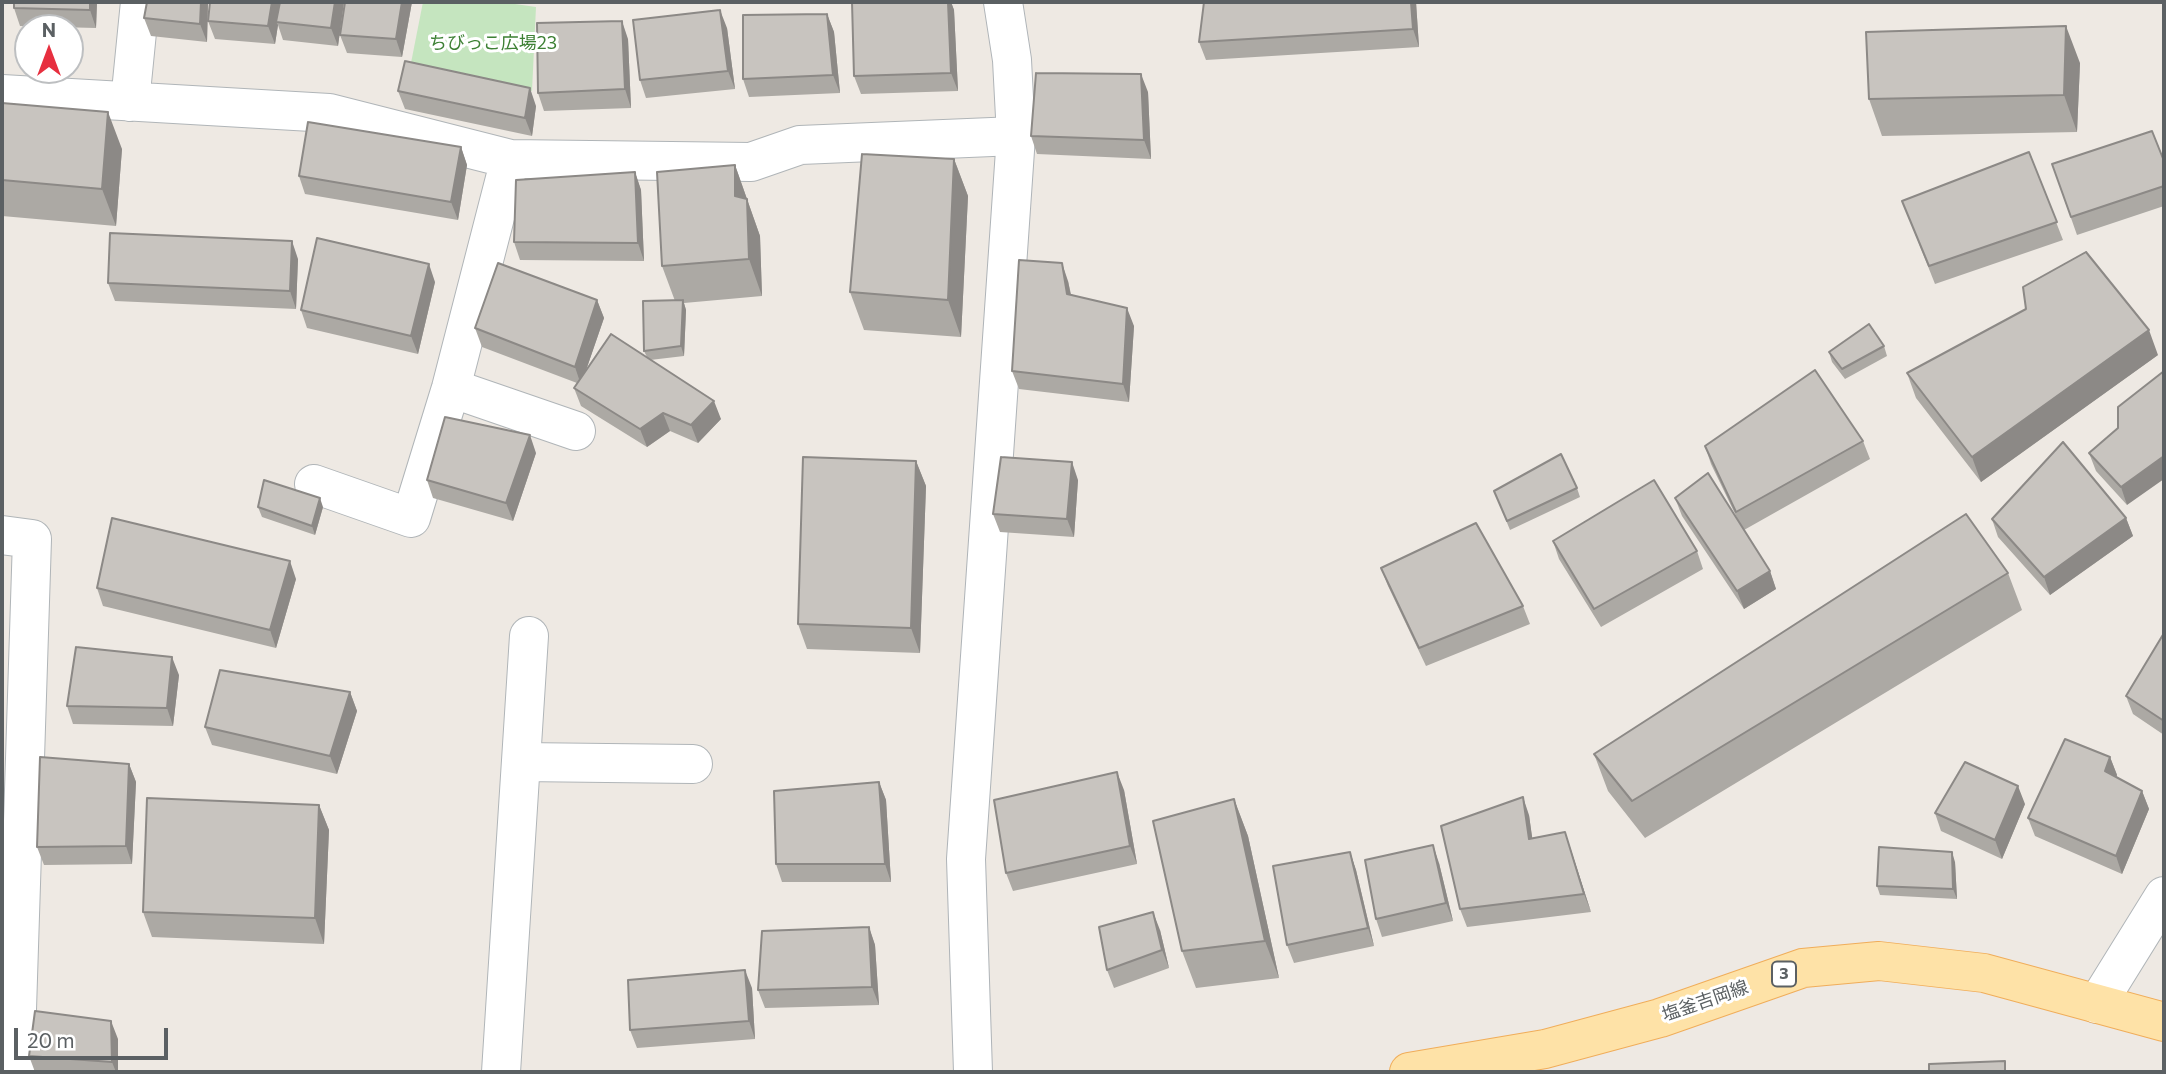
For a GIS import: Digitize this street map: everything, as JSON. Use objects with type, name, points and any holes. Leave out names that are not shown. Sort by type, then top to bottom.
[{"type":"main road","name":"塩釜吉岡線","points":[[1409,1072],[1545,1049],[1661,1018],[1802,968],[1879,961],[1984,973],[2164,1022]]},
{"type":"street","points":[[130,102],[140,2]]},
{"type":"street","points":[[973,1072],[966,859],[1016,136],[1012,60],[1003,2]]},
{"type":"street","points":[[2,94],[329,113],[510,159],[751,162],[800,145],[1016,136]]},
{"type":"street","points":[[314,484],[411,518],[451,388],[510,159]]},
{"type":"street","points":[[451,388],[576,431]]},
{"type":"street","points":[[2,536],[33,539],[15,1072]]},
{"type":"street","points":[[501,1072],[529,636]]},
{"type":"street","points":[[521,762],[693,764]]},
{"type":"street","points":[[2097,1004],[2164,896]]},
{"type":"green space","name":"ちびっこ広場23","points":[[423,2],[501,2],[536,7],[532,91],[410,68]]},
{"type":"building","points":[[14,2],[90,2],[90,10],[14,8]]},
{"type":"building","points":[[147,2],[201,2],[200,24],[144,18]]},
{"type":"building","points":[[210,2],[272,2],[268,26],[208,21]]},
{"type":"building","points":[[280,2],[335,2],[331,28],[276,22]]},
{"type":"building","points":[[345,2],[402,2],[396,39],[340,35]]},
{"type":"building","points":[[852,2],[948,2],[951,73],[854,76]]},
{"type":"building","points":[[1204,2],[1411,2],[1413,29],[1199,42]]},
{"type":"building","points":[[720,10],[728,71],[640,80],[633,20]]},
{"type":"building","points":[[827,14],[833,75],[743,79],[743,15]]},
{"type":"building","points":[[622,21],[625,89],[538,93],[537,23]]},
{"type":"building","points":[[2066,26],[2064,95],[1869,99],[1866,32]]},
{"type":"building","points":[[405,61],[530,88],[525,118],[398,91]]},
{"type":"building","points":[[1036,73],[1141,74],[1144,140],[1031,136]]},
{"type":"building","points":[[2,103],[108,112],[102,189],[2,180]]},
{"type":"building","points":[[308,122],[461,147],[451,202],[299,176]]},
{"type":"building","points":[[2152,131],[2164,161],[2164,186],[2071,217],[2052,164]]},
{"type":"building","points":[[2029,152],[2057,222],[1929,266],[1902,201]]},
{"type":"building","points":[[862,154],[954,159],[948,300],[850,292]]},
{"type":"building","points":[[735,165],[735,196],[747,199],[749,259],[662,266],[657,172]]},
{"type":"building","points":[[635,172],[638,243],[514,242],[516,180]]},
{"type":"building","points":[[110,233],[292,241],[290,291],[108,283]]},
{"type":"building","points":[[317,238],[429,264],[411,336],[301,310]]},
{"type":"building","points":[[2086,252],[2149,330],[1972,457],[1907,373],[2026,309],[2023,287]]},
{"type":"building","points":[[1019,260],[1062,263],[1067,294],[1127,308],[1123,384],[1012,371]]},
{"type":"building","points":[[498,263],[597,300],[575,367],[475,328]]},
{"type":"building","points":[[683,300],[681,346],[644,351],[643,301]]},
{"type":"building","points":[[1869,324],[1884,346],[1842,369],[1829,352]]},
{"type":"building","points":[[611,334],[714,401],[691,425],[663,413],[640,429],[574,388]]},
{"type":"building","points":[[1815,370],[1863,441],[1736,512],[1705,446]]},
{"type":"building","points":[[2164,371],[2164,456],[2121,487],[2089,453],[2118,428],[2118,407]]},
{"type":"building","points":[[445,417],[530,435],[506,503],[427,480]]},
{"type":"building","points":[[2063,442],[2126,518],[2044,577],[1992,519]]},
{"type":"building","points":[[1561,454],[1577,488],[1507,521],[1494,491]]},
{"type":"building","points":[[803,457],[916,461],[911,628],[798,624]]},
{"type":"building","points":[[1001,457],[1072,462],[1067,519],[993,514]]},
{"type":"building","points":[[1708,473],[1770,571],[1737,591],[1675,498]]},
{"type":"building","points":[[264,480],[320,498],[312,526],[258,507]]},
{"type":"building","points":[[1654,480],[1697,551],[1594,609],[1553,541]]},
{"type":"building","points":[[1966,514],[2008,573],[1632,801],[1594,754]]},
{"type":"building","points":[[112,518],[290,561],[270,630],[97,588]]},
{"type":"building","points":[[1476,523],[1523,606],[1419,648],[1381,568]]},
{"type":"building","points":[[2164,633],[2164,721],[2126,696]]},
{"type":"building","points":[[76,647],[172,657],[167,708],[67,706]]},
{"type":"building","points":[[220,670],[350,692],[330,756],[205,727]]},
{"type":"building","points":[[2065,739],[2110,757],[2105,771],[2142,791],[2116,856],[2028,818]]},
{"type":"building","points":[[40,757],[129,764],[126,846],[37,847]]},
{"type":"building","points":[[1965,762],[2018,786],[1995,840],[1935,813]]},
{"type":"building","points":[[1117,772],[1130,846],[1006,873],[994,800]]},
{"type":"building","points":[[879,782],[885,864],[776,864],[774,791]]},
{"type":"building","points":[[1523,797],[1529,839],[1565,832],[1584,894],[1460,909],[1441,826]]},
{"type":"building","points":[[147,798],[319,805],[315,918],[143,912]]},
{"type":"building","points":[[1234,799],[1265,941],[1182,951],[1153,821]]},
{"type":"building","points":[[1433,845],[1446,903],[1376,919],[1365,860]]},
{"type":"building","points":[[1879,847],[1952,852],[1953,889],[1877,886]]},
{"type":"building","points":[[1350,852],[1368,928],[1287,945],[1273,866]]},
{"type":"building","points":[[1153,912],[1162,950],[1107,970],[1099,927]]},
{"type":"building","points":[[869,927],[872,987],[758,990],[762,931]]},
{"type":"building","points":[[745,970],[749,1021],[630,1030],[628,980]]},
{"type":"building","points":[[35,1011],[111,1021],[112,1062],[29,1056]]},
{"type":"building","points":[[2005,1061],[2005,1072],[1929,1072],[1929,1064]]}]
